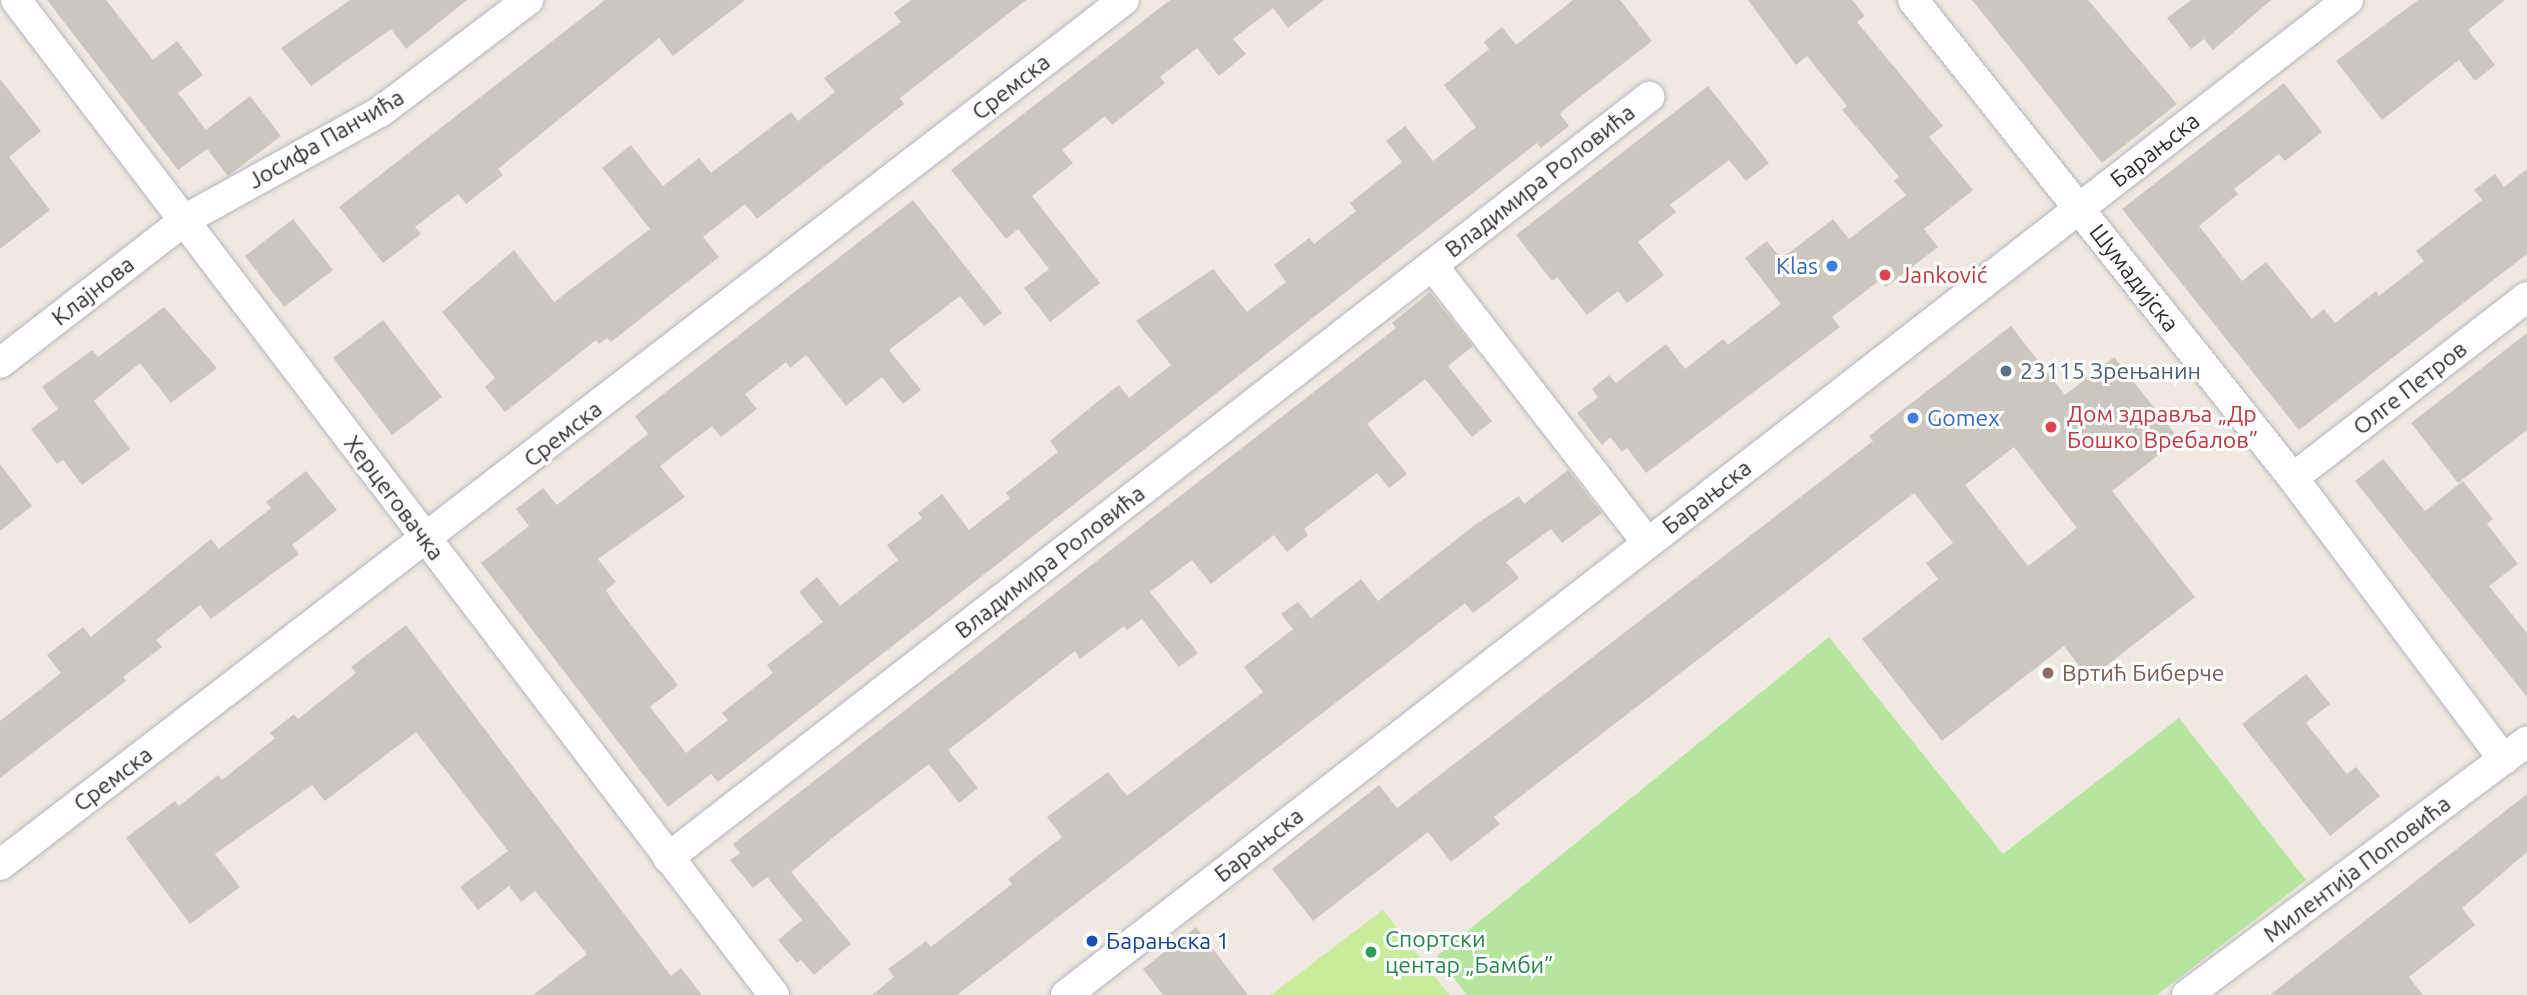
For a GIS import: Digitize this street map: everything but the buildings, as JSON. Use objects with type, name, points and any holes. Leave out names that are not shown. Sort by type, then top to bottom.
[{"type":"street","name":"Херцеговачка","points":[[16,0],[186,219],[425,540],[774,995]]},
{"type":"street","name":"Јосифа Панчића","points":[[186,219],[380,112],[528,0]]},
{"type":"street","name":"Сремска","points":[[0,865],[1124,0]]},
{"type":"street","name":"Шумадијска","points":[[1913,0],[2293,478],[2515,751]]},
{"type":"street","name":"Барањска","points":[[1066,995],[2348,0]]},
{"type":"street","name":"Владимира Роловића","points":[[668,858],[1649,97]]},
{"type":"street","name":"Клајнова","points":[[0,363],[186,219]]},
{"type":"street","name":"Владимира Роловића","points":[[1432,265],[1648,543]]},
{"type":"street","name":"Олге Петров","points":[[2293,478],[2527,298]]},
{"type":"street","name":"Милентија Поповића","points":[[2187,995],[2515,751]]},
{"type":"green space","points":[[1829,637],[2003,854],[2179,718],[2306,880],[2157,995],[1467,995],[1437,956]]},
{"type":"green space","name":"Спортски центар „Бамби”","points":[[1383,910],[1449,995],[1271,995]]},
{"type":"place","name":"Klas","points":[[1832,266]]},
{"type":"place","name":"Janković","points":[[1885,275]]},
{"type":"place","name":"23115 Зрењанин","points":[[2006,371]]},
{"type":"place","name":"Gomex","points":[[1913,418]]},
{"type":"place","name":"Дом здравља „Др Бошко Вребалов”","points":[[2051,427]]},
{"type":"place","name":"Вртић Биберче","points":[[2048,673]]},
{"type":"place","name":"Барањска 1","points":[[1092,941]]},
{"type":"place","name":"Спортски центар „Бамби”","points":[[1371,952]]}]
